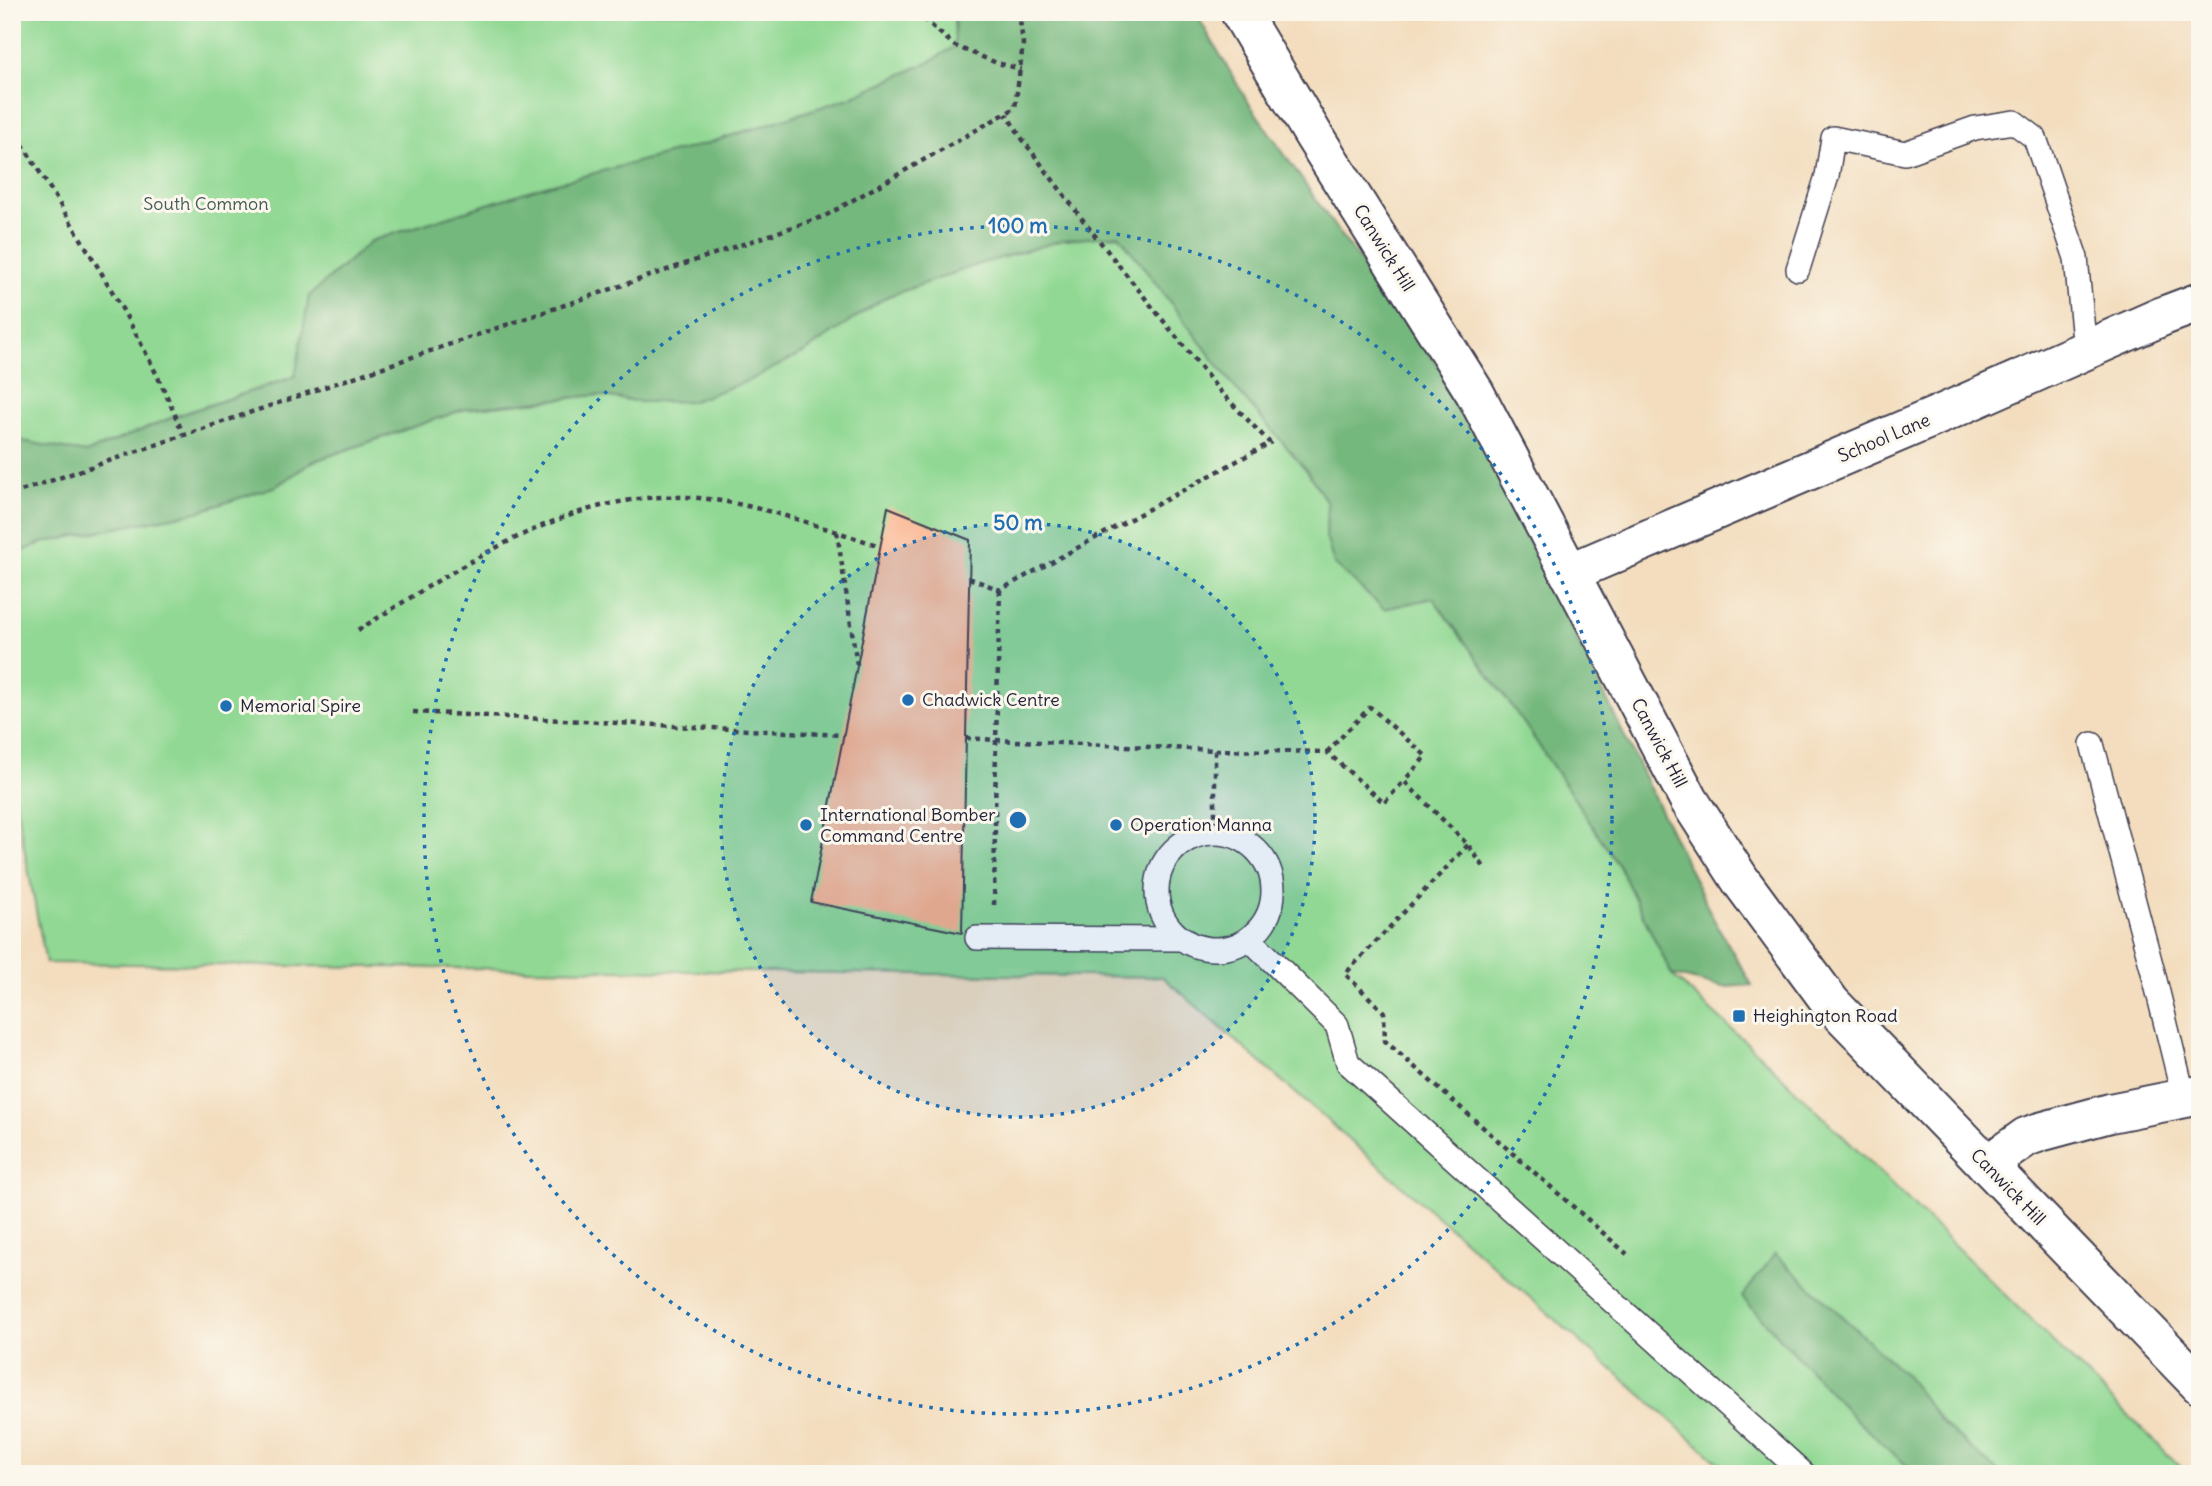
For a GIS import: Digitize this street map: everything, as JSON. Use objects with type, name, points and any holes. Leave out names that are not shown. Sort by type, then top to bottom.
[{"type":"main road","name":"Canwick Hill","points":[[1240,12],[1314,136],[1475,393],[1689,800],[1741,881],[1830,1003],[2200,1385]]},
{"type":"main road","name":"School Lane","points":[[1569,573],[2200,302]]},
{"type":"main road","points":[[1987,1165],[2026,1137],[2040,1132],[2110,1113],[2192,1097]]},
{"type":"lane","points":[[1798,269],[1827,176],[1833,138],[1905,153],[1975,128],[2014,122],[2035,138],[2077,258],[2085,351]]},
{"type":"lane","points":[[2092,744],[2153,972],[2192,1097]]},
{"type":"lane","points":[[1214,834],[1227,834],[1245,841],[1260,854],[1270,871],[1274,890],[1271,909],[1263,926],[1250,939],[1233,947],[1215,949],[1195,946],[1177,936],[1164,920],[1158,903],[1157,883],[1163,865],[1174,849],[1189,839],[1214,834]]},
{"type":"lane","points":[[985,939],[1184,939]]},
{"type":"lane","points":[[1250,939],[1337,1025],[1348,1063],[1804,1474]]},
{"type":"path","points":[[916,12],[955,46],[997,64],[1021,69]]},
{"type":"path","points":[[12,494],[825,216],[1015,108],[1023,44],[1019,12]]},
{"type":"path","points":[[969,578],[1000,590],[1270,443],[1218,389],[1097,239],[1006,114]]},
{"type":"path","points":[[12,127],[108,285],[164,391],[183,434]]},
{"type":"path","points":[[358,630],[527,531],[590,508],[652,497],[706,499],[766,509],[880,546]]},
{"type":"path","points":[[837,532],[857,664]]},
{"type":"path","points":[[985,939],[996,740],[1000,590]]},
{"type":"path","points":[[966,738],[1215,750],[1327,752],[1384,803],[1426,756],[1370,706],[1327,752]]},
{"type":"path","points":[[413,712],[843,735]]},
{"type":"path","points":[[1214,834],[1215,750]]},
{"type":"path","points":[[1404,781],[1468,845],[1484,867]]},
{"type":"path","points":[[1468,845],[1345,974],[1384,1012],[1385,1041],[1627,1254]]},
{"type":"green space","name":"South Common","points":[[12,12],[994,12],[799,208],[176,416],[12,483]]},
{"type":"green space","points":[[954,12],[1195,12],[1246,99],[1337,230],[1455,388],[1713,918],[1752,985],[1723,987],[1672,975],[1619,866],[1526,726],[1433,598],[1384,609],[1334,564],[1326,537],[1327,502],[1305,468],[1236,389],[1119,235],[1063,240],[979,264],[886,297],[803,353],[750,380],[693,401],[642,402],[596,395],[465,409],[314,461],[276,486],[197,512],[41,543],[12,556],[12,439],[86,453],[176,416],[295,377],[309,296],[371,241],[538,188],[705,144],[849,98],[931,61],[955,46]]},
{"type":"green space","name":"International Bomber Command Centre","points":[[1119,235],[1236,389],[1305,468],[1327,502],[1326,537],[1384,609],[1433,598],[1526,726],[1619,866],[1672,975],[1761,1056],[2188,1474],[1732,1474],[1163,977],[46,963],[12,784],[12,556],[40,543],[117,527],[276,486],[314,461],[465,409],[596,395],[642,402],[803,353],[886,297],[979,264],[1063,240]]},
{"type":"green space","points":[[1775,1254],[1905,1375],[1944,1425],[2001,1474],[1916,1474],[1854,1418],[1742,1297]]},
{"type":"building","name":"Chadwick Centre","points":[[888,507],[970,540],[962,933],[811,902]]},
{"type":"place","name":"Chadwick Centre","points":[[908,700]]},
{"type":"place","name":"Memorial Spire","points":[[226,706]]},
{"type":"place","name":"International Bomber Command Centre","points":[[806,825]]},
{"type":"place","name":"Operation Manna","points":[[1116,825]]},
{"type":"place","name":"Heighington Road","points":[[1739,1016]]}]
